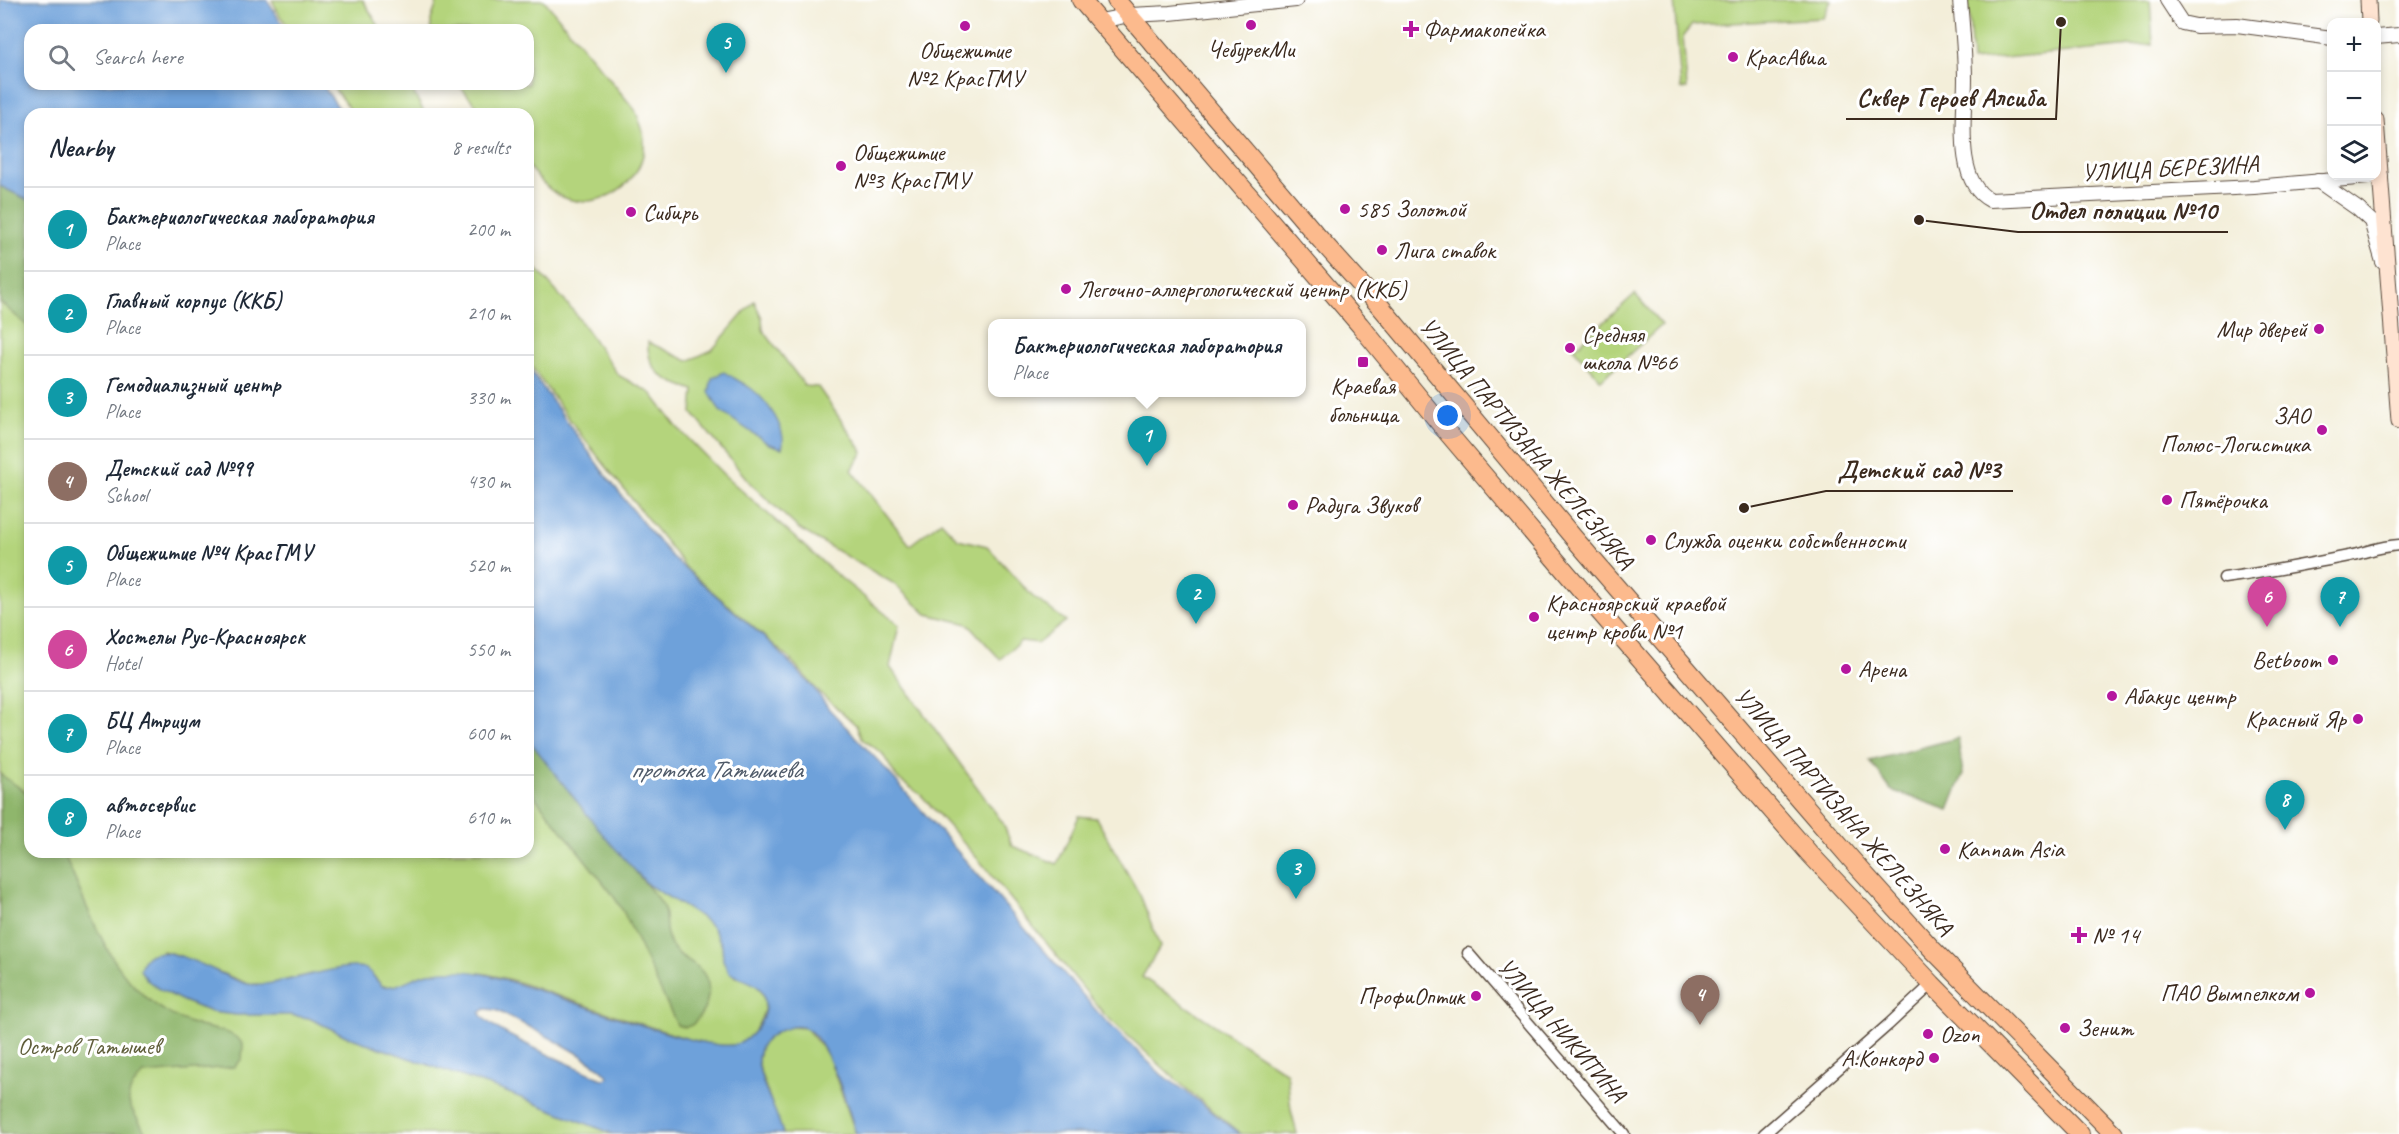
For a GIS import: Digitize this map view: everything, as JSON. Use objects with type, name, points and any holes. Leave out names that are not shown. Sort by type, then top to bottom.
[{"type":"main road","name":"УЛИЦА ПАРТИЗАНА ЖЕЛЕЗНЯКА","points":[[1081,0],[1360,325],[1447,432],[1787,827],[1932,984],[2080,1134]]},
{"type":"main road","name":"УЛИЦА ПАРТИЗАНА ЖЕЛЕЗНЯКА","points":[[1116,0],[1318,237],[1380,306],[1573,537],[1851,860],[1932,950],[2115,1134]]},
{"type":"main road","points":[[2368,0],[2369,18]]},
{"type":"main road","points":[[2381,176],[2399,421]]},
{"type":"main road","points":[[1360,325],[1380,306]]},
{"type":"main road","points":[[1787,827],[1796,826],[1803,821],[1805,806]]},
{"type":"main road","points":[[1833,879],[1833,870],[1840,862],[1851,860]]},
{"type":"street","points":[[1101,21],[1130,15],[1225,4],[1296,0]]},
{"type":"street","name":"УЛИЦА БЕРЕЗИНА","points":[[1960,0],[1965,78],[1963,115],[1968,171],[1981,195],[1990,200],[2331,180]]},
{"type":"street","points":[[2167,0],[2182,23],[2196,26],[2237,25],[2327,37]]},
{"type":"street","points":[[2381,37],[2399,35]]},
{"type":"street","points":[[2318,181],[2358,208],[2371,221],[2390,284]]},
{"type":"street","points":[[2224,578],[2288,569],[2366,552],[2380,546],[2399,545]]},
{"type":"street","name":"УЛИЦА НИКИТИНА","points":[[1468,953],[1624,1134]]},
{"type":"street","points":[[1764,1134],[1932,984]]},
{"type":"green space","points":[[272,0],[363,0],[377,24],[286,24]]},
{"type":"green space","points":[[438,0],[544,0],[635,110],[643,131],[644,149],[638,168],[631,179],[622,188],[598,199],[571,200],[558,195],[534,173],[534,108],[479,108],[463,90],[534,90],[534,24],[431,24]]},
{"type":"green space","points":[[1674,0],[1831,0],[1823,18],[1692,25],[1683,36],[1687,88],[1681,89]]},
{"type":"green space","points":[[1968,0],[2150,0],[2153,44],[1972,61]]},
{"type":"green space","points":[[335,90],[412,90],[422,108],[349,108]]},
{"type":"green space","name":"Остров Татышев","points":[[0,186],[24,198],[24,858],[534,858],[534,747],[604,836],[648,885],[700,916],[713,928],[722,945],[723,960],[735,977],[742,978],[759,988],[765,1006],[759,1023],[752,1033],[739,1044],[726,1046],[700,1042],[637,1023],[497,976],[454,971],[435,972],[395,986],[382,986],[373,975],[359,967],[312,974],[269,984],[248,984],[163,951],[147,980],[183,1001],[211,1012],[237,1015],[290,1015],[309,1018],[346,1036],[504,1091],[613,1134],[0,1134]]},
{"type":"green space","points":[[0,186],[24,198],[24,323],[0,302]]},
{"type":"green space","points":[[534,266],[575,313],[618,375],[651,393],[677,427],[723,474],[837,575],[899,625],[890,667],[1003,823],[1012,846],[1057,864],[1079,816],[1096,818],[1141,897],[1160,947],[1142,977],[1287,1073],[1291,1110],[1297,1134],[1241,1134],[1182,1085],[1104,1014],[984,866],[921,795],[897,778],[882,753],[862,739],[856,725],[820,693],[790,659],[688,570],[581,435],[534,370]]},
{"type":"green space","points":[[1635,294],[1662,325],[1601,380],[1574,349]]},
{"type":"green space","points":[[754,301],[762,318],[763,330],[805,386],[818,387],[863,452],[852,470],[910,545],[941,521],[958,539],[987,546],[1032,596],[1066,621],[1038,643],[1021,641],[1000,659],[968,624],[927,614],[893,583],[799,529],[751,484],[692,413],[694,390],[667,379],[655,369],[651,362],[648,342],[688,361],[712,350]]},
{"type":"green space","points":[[1958,738],[1963,775],[1949,810],[1891,790],[1870,761]]},
{"type":"green space","points":[[534,746],[662,904],[667,936],[671,945],[680,955],[702,971],[706,978],[707,1002],[699,1017],[690,1026],[677,1025],[624,913],[613,895],[534,796]]},
{"type":"green space","points":[[0,774],[24,791],[24,858],[66,858],[102,940],[129,980],[145,997],[181,1020],[228,1033],[243,1044],[242,1059],[234,1067],[144,1074],[130,1091],[129,1098],[132,1110],[146,1134],[0,1134]]},
{"type":"green space","points":[[788,1027],[806,1028],[828,1055],[856,1134],[783,1134],[758,1060],[761,1044],[773,1034]]},
{"type":"water","points":[[0,0],[267,0],[282,24],[24,24],[24,90],[326,90],[339,108],[24,108],[24,198],[0,186]]},
{"type":"water","points":[[724,372],[753,390],[770,408],[782,433],[782,448],[769,444],[720,411],[709,392],[712,378]]},
{"type":"water","name":"протока Татышева","points":[[534,375],[601,469],[672,557],[774,646],[813,687],[829,709],[883,766],[1102,1017],[1162,1075],[1240,1134],[856,1134],[836,1076],[822,1045],[814,1034],[805,1028],[793,1027],[770,1036],[762,1045],[758,1056],[762,1079],[783,1134],[613,1134],[504,1091],[346,1036],[309,1018],[290,1015],[237,1015],[211,1012],[159,989],[147,980],[140,970],[146,958],[157,953],[188,959],[248,984],[276,982],[356,967],[366,969],[382,986],[394,986],[429,973],[470,972],[506,980],[616,1017],[691,1039],[719,1045],[742,1042],[756,1029],[763,1018],[765,1006],[762,991],[753,983],[729,972],[723,960],[722,945],[713,928],[700,916],[648,885],[604,836],[534,747]],"holes":[[[485,1009],[496,1010],[592,1062],[608,1077],[600,1078],[515,1039],[486,1021],[480,1013]]]},
{"type":"place","name":"Сквер Героев Алсиба","points":[[2061,22]]},
{"type":"place","name":"ЧебурекМи","points":[[1251,25]]},
{"type":"place","name":"Общежитие №2 КрасГМУ","points":[[965,26]]},
{"type":"place","name":"Фармакопейка","points":[[1411,29]]},
{"type":"place","name":"КрасАвиа","points":[[1733,57]]},
{"type":"place","name":"Общежитие №4 КрасГМУ","points":[[726,73]]},
{"type":"place","name":"Общежитие №3 КрасГМУ","points":[[841,166]]},
{"type":"place","name":"585 Золотой","points":[[1345,209]]},
{"type":"place","name":"Сибирь","points":[[631,212]]},
{"type":"place","name":"Отдел полиции №10","points":[[1919,220]]},
{"type":"place","name":"Лига ставок","points":[[1382,250]]},
{"type":"place","name":"Легочно-аллергологический центр (ККБ)","points":[[1066,289]]},
{"type":"place","name":"Мир дверей","points":[[2319,329]]},
{"type":"place","name":"Средняя школа №66","points":[[1570,348]]},
{"type":"place","name":"Краевая больница","points":[[1363,362]]},
{"type":"place","name":"ЗАО Полюс-Логистика","points":[[2322,430]]},
{"type":"place","name":"Бактериологическая лаборатория","points":[[1147,466]]},
{"type":"place","name":"Пятёрочка","points":[[2167,500]]},
{"type":"place","name":"Радуга Звуков","points":[[1293,505]]},
{"type":"place","name":"Детский сад №3","points":[[1744,508]]},
{"type":"place","name":"Служба оценки собственности","points":[[1651,540]]},
{"type":"place","name":"Красноярский краевой центр крови №1","points":[[1534,617]]},
{"type":"place","name":"Главный корпус (ККБ)","points":[[1196,624]]},
{"type":"place","name":"Хостелы Рус-Красноярск","points":[[2267,627]]},
{"type":"place","name":"БЦ Атриум","points":[[2340,627]]},
{"type":"place","name":"Betboom","points":[[2333,660]]},
{"type":"place","name":"Арена","points":[[1846,669]]},
{"type":"place","name":"Абакус центр","points":[[2112,696]]},
{"type":"place","name":"Красный Яр","points":[[2358,719]]},
{"type":"place","name":"автосервис","points":[[2285,830]]},
{"type":"place","name":"Kannam Asia","points":[[1945,849]]},
{"type":"place","name":"Гемодиализный центр","points":[[1296,899]]},
{"type":"place","name":"№ 14","points":[[2079,935]]},
{"type":"place","name":"ПАО Вымпелком","points":[[2310,993]]},
{"type":"place","name":"ПрофиОптик","points":[[1476,996]]},
{"type":"place","name":"Детский сад №99","points":[[1700,1025]]},
{"type":"place","name":"Зенит","points":[[2065,1028]]},
{"type":"place","name":"Ozon","points":[[1928,1034]]},
{"type":"place","name":"А.Конкорд","points":[[1934,1058]]}]
